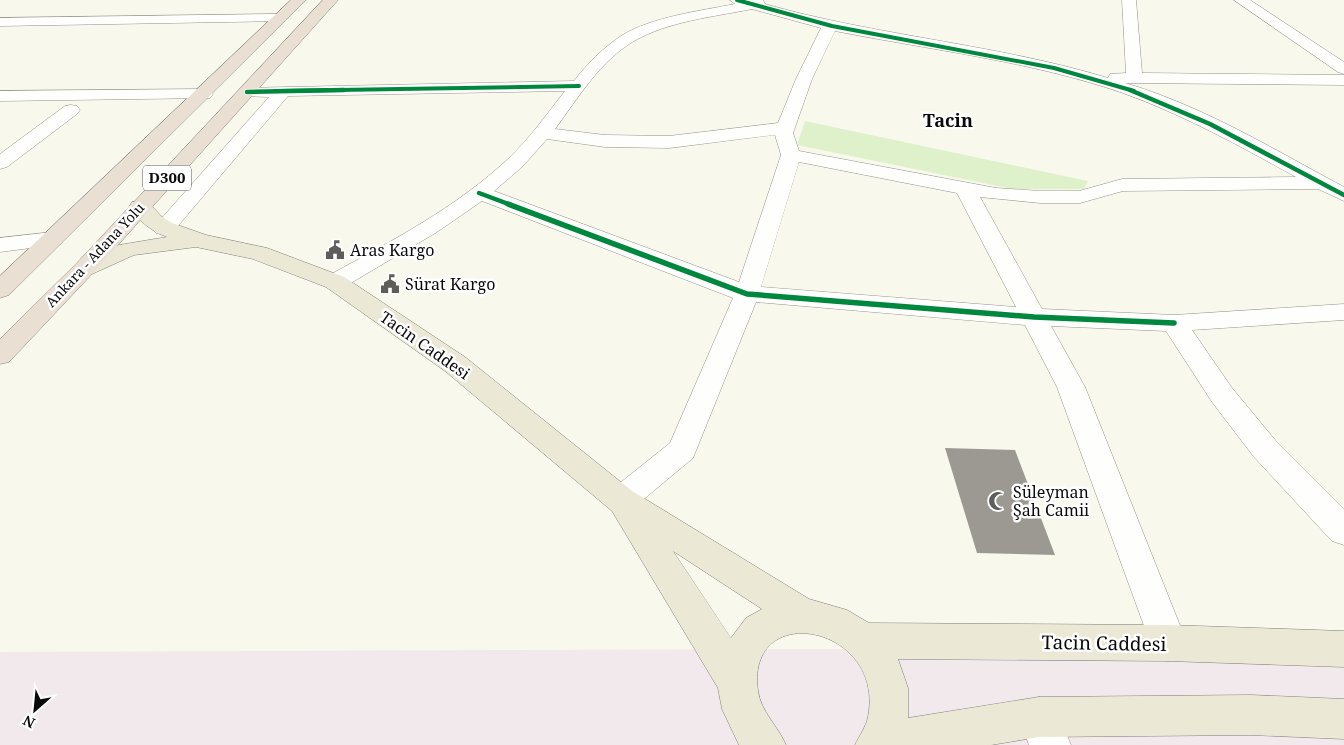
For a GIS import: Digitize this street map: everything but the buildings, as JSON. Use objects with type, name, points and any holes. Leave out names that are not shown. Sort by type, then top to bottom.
[{"type":"highway","name":"D300","points":[[0,290],[189,109],[299,0]]},
{"type":"highway","name":"Ankara - Adana Yolu","points":[[0,355],[84,269],[331,0]]},
{"type":"main road","name":"Tacin Caddesi","points":[[140,207],[153,221],[164,228],[200,240],[259,253],[335,282],[455,364],[621,500],[804,615]]},
{"type":"main road","name":"Tacin Caddesi","points":[[84,269],[127,250],[150,245],[200,240]]},
{"type":"main road","name":"Tacin Caddesi","points":[[621,500],[736,681]]},
{"type":"main road","points":[[755,739],[740,705],[736,681],[740,660],[749,641],[764,627],[783,618],[804,615],[824,619],[844,627],[863,641],[877,659],[887,679],[890,702],[887,724],[877,744]]},
{"type":"main road","name":"Tacin Caddesi","points":[[863,641],[1168,643],[1344,649]]},
{"type":"main road","points":[[877,744],[1250,715],[1344,719]]},
{"type":"street","points":[[335,282],[448,218],[515,164],[544,133],[579,86],[602,61],[627,39],[658,27],[744,2],[770,0]]},
{"type":"street","points":[[1129,0],[1134,78]]},
{"type":"street","points":[[1241,0],[1344,69]]},
{"type":"street","points":[[744,2],[830,25],[961,48],[1127,89],[1183,110],[1344,194]]},
{"type":"street","points":[[0,22],[280,18]]},
{"type":"street","points":[[621,500],[682,450],[747,294],[791,154],[784,133],[804,79],[830,25]]},
{"type":"street","points":[[1088,78],[1344,80]]},
{"type":"street","points":[[247,92],[579,86]]},
{"type":"street","points":[[164,228],[283,91]]},
{"type":"street","points":[[0,96],[204,94]]},
{"type":"street","points":[[0,111],[189,109]]},
{"type":"street","points":[[0,163],[71,110]]},
{"type":"street","points":[[544,133],[605,141],[669,142],[786,128]]},
{"type":"street","points":[[791,154],[996,194],[1040,198],[1080,197],[1122,185],[1322,183]]},
{"type":"street","points":[[965,188],[1071,387],[1168,643]]},
{"type":"street","points":[[479,193],[747,294],[1034,317],[1174,323],[1344,312]]},
{"type":"street","points":[[0,244],[53,238]]},
{"type":"street","points":[[1174,323],[1222,394],[1265,449],[1344,531]]},
{"type":"shaded area","points":[[1344,647],[1344,745],[0,745],[0,652]]},
{"type":"green space","points":[[805,121],[1088,181],[1084,189],[1012,189],[797,145]]},
{"type":"cycle path","points":[[737,0],[832,26],[1054,68],[1127,89],[1155,99],[1210,124],[1344,195]]},
{"type":"cycle path","points":[[247,92],[579,86]]},
{"type":"cycle path","points":[[479,193],[747,294],[1034,317],[1174,323]]},
{"type":"place","name":"Aras Kargo","points":[[335,250]]},
{"type":"place","name":"Sürat Kargo","points":[[390,284]]},
{"type":"place","name":"Süleyman Şah Camii","points":[[998,501]]},
{"type":"district","name":"Tacin","points":[[948,121]]}]
